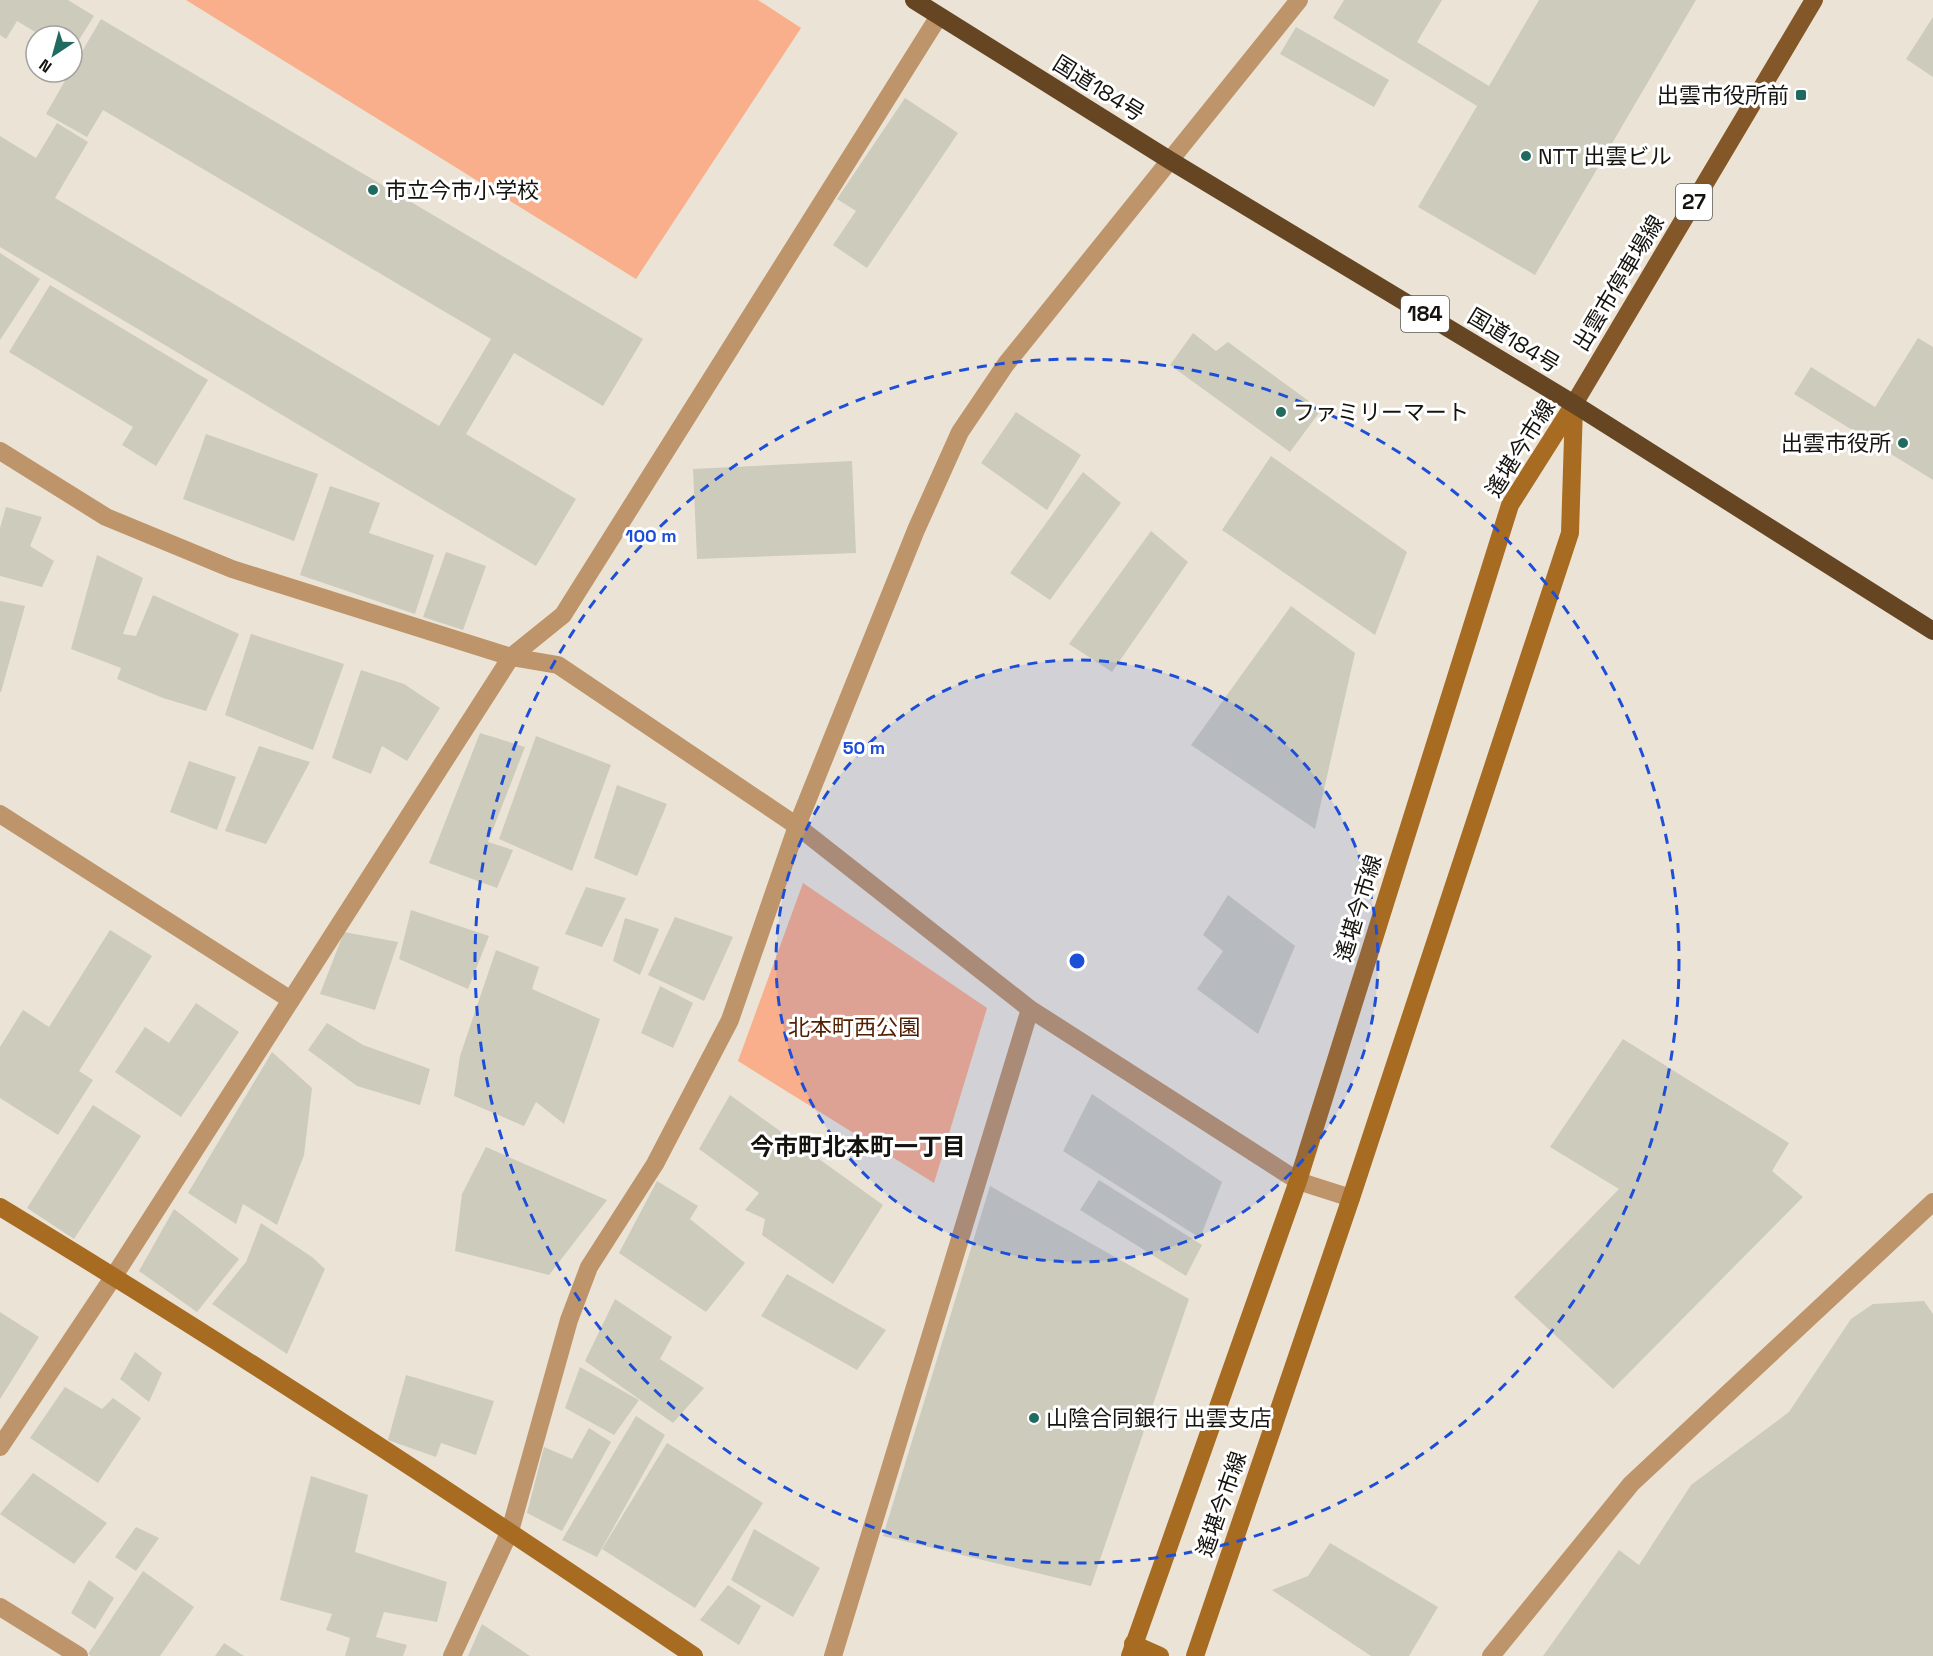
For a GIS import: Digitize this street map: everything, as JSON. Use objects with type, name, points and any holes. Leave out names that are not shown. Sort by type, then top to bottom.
[{"type":"highway","name":"国道184号","points":[[914,0],[1171,160],[1574,404],[1933,631]]},
{"type":"main road","name":"出雲市停車場線","points":[[1574,404],[1814,0]]},
{"type":"main road","name":"遙堪今市線","points":[[1132,1650],[1298,1181],[1510,505],[1574,404]]},
{"type":"main road","name":"遙堪今市線","points":[[1195,1656],[1351,1198],[1570,533],[1574,404]]},
{"type":"main road","points":[[0,1207],[114,1276],[510,1531],[694,1656]]},
{"type":"main road","points":[[1132,1650],[1160,1656]]},
{"type":"street","points":[[452,1656],[510,1531],[569,1320],[589,1267],[655,1164],[730,1020],[797,826],[916,530],[960,432],[1006,364],[1299,0]]},
{"type":"street","points":[[0,1447],[114,1276],[511,657],[562,615],[939,16]]},
{"type":"street","points":[[0,451],[106,517],[232,569],[511,657],[558,665],[797,826],[1030,1009],[1298,1181],[1351,1198]]},
{"type":"street","points":[[0,814],[291,1000]]},
{"type":"street","points":[[833,1656],[1030,1009]]},
{"type":"street","points":[[1491,1656],[1631,1484],[1933,1202]]},
{"type":"street","points":[[0,1607],[79,1656]]},
{"type":"green space","points":[[186,0],[758,0],[801,28],[636,279]]},
{"type":"green space","name":"北本町西公園","points":[[803,883],[987,1008],[934,1183],[738,1061]]},
{"type":"building","points":[[0,0],[68,0],[94,16],[84,32],[84,24],[24,25],[17,21],[6,39],[0,35]]},
{"type":"building","name":"NTT 出雲ビル","points":[[1344,0],[1442,0],[1417,42],[1489,86],[1539,0],[1696,0],[1535,275],[1418,207],[1477,106],[1333,18]]},
{"type":"building","points":[[1933,17],[1933,77],[1906,59]]},
{"type":"building","points":[[101,19],[643,339],[603,406],[514,353],[466,434],[576,499],[536,566],[0,247],[0,136],[36,158],[57,123],[88,142],[55,198],[439,426],[491,339],[103,110],[87,137],[46,114],[63,84],[84,84],[84,48]]},
{"type":"building","points":[[1296,27],[1389,80],[1374,107],[1280,54]]},
{"type":"building","points":[[905,98],[958,133],[867,268],[833,245],[856,211],[837,199]]},
{"type":"building","points":[[0,253],[40,279],[0,340]]},
{"type":"building","points":[[50,285],[208,380],[156,466],[122,445],[133,427],[9,352]]},
{"type":"building","points":[[1193,333],[1216,351],[1228,342],[1321,410],[1290,452],[1170,365]]},
{"type":"building","name":"出雲市役所","points":[[1918,338],[1933,347],[1933,480],[1794,394],[1811,367],[1875,407]]},
{"type":"building","points":[[1016,412],[1081,455],[1047,510],[981,463]]},
{"type":"building","points":[[206,434],[318,474],[294,541],[183,499]]},
{"type":"building","points":[[1271,456],[1407,552],[1375,635],[1222,530]]},
{"type":"building","points":[[852,461],[856,553],[697,559],[693,469]]},
{"type":"building","points":[[1083,472],[1121,503],[1050,600],[1010,573]]},
{"type":"building","points":[[330,486],[380,503],[369,533],[434,555],[415,614],[300,575]]},
{"type":"building","points":[[6,507],[42,517],[30,546],[54,561],[42,587],[0,576],[0,528]]},
{"type":"building","points":[[1151,531],[1188,562],[1112,672],[1069,644]]},
{"type":"building","points":[[446,552],[486,566],[463,630],[423,617]]},
{"type":"building","points":[[97,555],[143,578],[123,634],[136,636],[153,595],[239,634],[206,711],[163,698],[117,679],[121,668],[71,649]]},
{"type":"building","points":[[0,601],[25,606],[1,692],[0,692]]},
{"type":"building","points":[[1291,606],[1355,653],[1315,829],[1191,745]]},
{"type":"building","points":[[251,634],[344,664],[313,750],[225,715]]},
{"type":"building","points":[[361,670],[404,684],[440,708],[407,761],[382,746],[371,774],[332,758]]},
{"type":"building","points":[[480,733],[525,747],[488,842],[513,850],[497,888],[429,863]]},
{"type":"building","points":[[536,736],[611,765],[572,871],[499,839]]},
{"type":"building","points":[[259,746],[310,762],[266,844],[225,831]]},
{"type":"building","points":[[189,761],[236,777],[217,830],[170,812]]},
{"type":"building","points":[[617,785],[667,804],[637,876],[594,858]]},
{"type":"building","points":[[586,887],[626,898],[602,947],[565,934]]},
{"type":"building","points":[[1228,895],[1295,946],[1258,1034],[1197,989],[1223,951],[1203,935]]},
{"type":"building","points":[[411,910],[489,936],[468,989],[399,959]]},
{"type":"building","points":[[675,917],[733,937],[704,1001],[648,975]]},
{"type":"building","points":[[625,918],[659,929],[640,975],[613,961]]},
{"type":"building","points":[[110,930],[152,956],[79,1071],[93,1080],[58,1135],[0,1098],[0,1047],[23,1010],[49,1027]]},
{"type":"building","points":[[344,932],[398,942],[375,1010],[320,994]]},
{"type":"building","points":[[496,950],[539,967],[532,989],[600,1019],[564,1124],[536,1102],[524,1126],[454,1096],[460,1056]]},
{"type":"building","points":[[660,986],[693,1003],[673,1048],[641,1033]]},
{"type":"building","points":[[196,1003],[239,1032],[181,1117],[115,1072],[145,1027],[169,1043]]},
{"type":"building","points":[[327,1023],[363,1045],[430,1069],[420,1105],[357,1086],[308,1050]]},
{"type":"building","points":[[1623,1039],[1789,1143],[1772,1171],[1803,1197],[1613,1389],[1514,1297],[1619,1189],[1550,1147]]},
{"type":"building","points":[[272,1052],[312,1088],[304,1155],[277,1225],[243,1204],[236,1224],[188,1193]]},
{"type":"building","points":[[1092,1094],[1222,1182],[1200,1238],[1063,1151]]},
{"type":"building","points":[[730,1095],[883,1205],[833,1284],[762,1235],[765,1219],[745,1210],[759,1193],[699,1149]]},
{"type":"building","points":[[93,1105],[141,1136],[74,1239],[27,1208]]},
{"type":"building","points":[[486,1147],[607,1200],[549,1275],[455,1251],[462,1194]]},
{"type":"building","points":[[1099,1180],[1202,1245],[1186,1276],[1080,1210]]},
{"type":"building","points":[[657,1181],[698,1206],[690,1219],[745,1263],[706,1312],[619,1253]]},
{"type":"building","name":"山陰合同銀行 出雲支店","points":[[990,1186],[1189,1299],[1091,1586],[883,1536]]},
{"type":"building","points":[[174,1209],[239,1259],[197,1312],[139,1271]]},
{"type":"building","points":[[261,1223],[312,1257],[325,1269],[287,1354],[212,1304],[246,1262]]},
{"type":"building","points":[[787,1274],[886,1330],[857,1370],[761,1316]]},
{"type":"building","points":[[615,1299],[672,1337],[660,1359],[704,1388],[673,1423],[585,1361]]},
{"type":"building","points":[[1924,1301],[1933,1314],[1933,1656],[1543,1656],[1619,1550],[1639,1565],[1691,1485],[1789,1412],[1851,1319],[1873,1304]]},
{"type":"building","points":[[0,1312],[39,1337],[0,1399]]},
{"type":"building","points":[[135,1352],[162,1373],[149,1402],[120,1379]]},
{"type":"building","points":[[580,1367],[639,1400],[614,1435],[565,1408]]},
{"type":"building","points":[[406,1375],[494,1401],[476,1455],[441,1443],[436,1457],[388,1440]]},
{"type":"building","points":[[65,1387],[102,1409],[113,1398],[141,1418],[98,1483],[30,1438]]},
{"type":"building","points":[[636,1416],[665,1435],[597,1557],[562,1540]]},
{"type":"building","points":[[589,1428],[611,1442],[562,1531],[527,1513],[544,1447],[572,1459]]},
{"type":"building","points":[[667,1443],[763,1503],[695,1608],[602,1549]]},
{"type":"building","points":[[33,1473],[107,1523],[74,1564],[0,1514]]},
{"type":"building","points":[[311,1476],[368,1495],[355,1552],[447,1582],[437,1622],[384,1612],[376,1637],[407,1645],[403,1656],[345,1656],[350,1638],[326,1630],[332,1614],[280,1600]]},
{"type":"building","points":[[136,1527],[159,1538],[136,1571],[115,1557]]},
{"type":"building","points":[[754,1529],[820,1568],[793,1617],[731,1580]]},
{"type":"building","points":[[1330,1543],[1438,1607],[1409,1656],[1371,1656],[1272,1590],[1308,1576]]},
{"type":"building","points":[[143,1571],[194,1607],[160,1656],[91,1656],[88,1654]]},
{"type":"building","points":[[89,1580],[114,1598],[95,1629],[71,1613]]},
{"type":"building","points":[[728,1585],[761,1606],[739,1645],[700,1620]]},
{"type":"building","points":[[482,1624],[530,1656],[468,1656]]},
{"type":"building","points":[[224,1643],[244,1656],[215,1656]]},
{"type":"place","name":"出雲市役所前","points":[[1801,95]]},
{"type":"place","name":"NTT 出雲ビル","points":[[1526,156]]},
{"type":"place","name":"市立今市小学校","points":[[373,190]]},
{"type":"place","name":"ファミリーマート","points":[[1281,412]]},
{"type":"place","name":"出雲市役所","points":[[1903,443]]},
{"type":"place","name":"山陰合同銀行 出雲支店","points":[[1034,1418]]},
{"type":"district","name":"今市町北本町一丁目","points":[[858,1147]]}]
